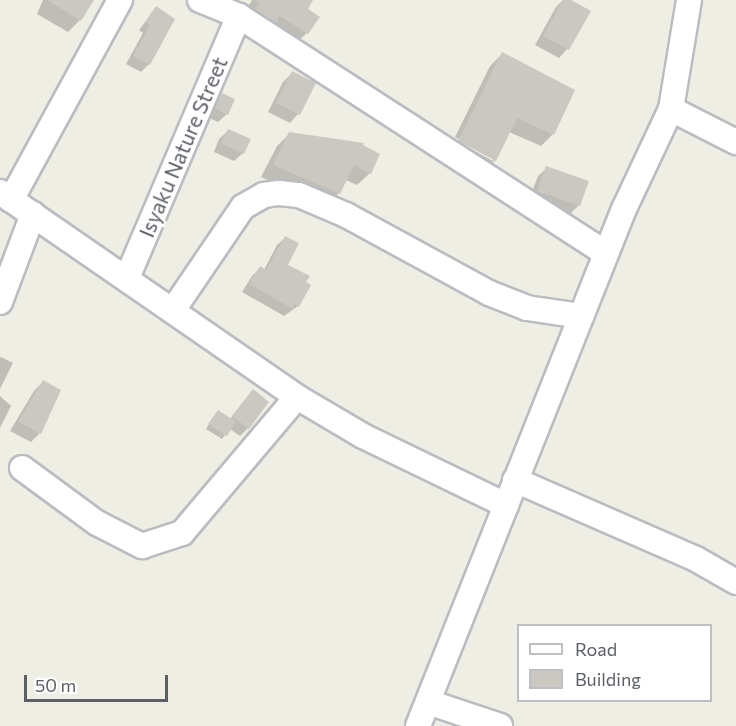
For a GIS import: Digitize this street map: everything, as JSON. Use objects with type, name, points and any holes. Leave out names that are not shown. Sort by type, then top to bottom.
[{"type":"street","points":[[120,0],[6,196],[297,397],[363,436],[506,505]]},
{"type":"street","points":[[200,0],[239,16],[606,253]]},
{"type":"street","points":[[418,726],[624,209],[671,109],[688,0]]},
{"type":"street","name":"Isyaku Nature Street","points":[[127,278],[239,16]]},
{"type":"street","points":[[671,109],[736,142]]},
{"type":"street","points":[[173,310],[243,207],[264,195],[279,193],[299,195],[346,215],[489,293],[527,309],[581,316]]},
{"type":"street","points":[[0,302],[33,214]]},
{"type":"street","points":[[22,468],[97,523],[142,546],[182,533],[297,397]]},
{"type":"street","points":[[515,480],[696,559],[736,582]]},
{"type":"street","points":[[428,702],[500,726]]},
{"type":"building","points":[[47,0],[94,0],[81,21]]},
{"type":"building","points":[[255,0],[313,0],[308,9],[320,17],[308,34],[280,16],[276,23],[255,9],[260,3]]},
{"type":"building","points":[[563,0],[571,0],[591,11],[569,50],[543,36]]},
{"type":"building","points":[[156,6],[175,19],[150,65],[133,56],[150,25],[145,22]]},
{"type":"building","points":[[502,52],[575,90],[554,135],[517,118],[496,161],[458,141]]},
{"type":"building","points":[[292,71],[316,83],[300,115],[276,103]]},
{"type":"building","points":[[222,93],[235,99],[228,115],[215,108]]},
{"type":"building","points":[[228,129],[251,139],[244,154],[221,143]]},
{"type":"building","points":[[289,132],[364,143],[363,145],[380,154],[371,174],[354,165],[340,194],[273,165]]},
{"type":"building","points":[[546,166],[589,181],[580,206],[537,191]]},
{"type":"building","points":[[285,236],[299,243],[288,265],[310,276],[306,282],[311,285],[299,307],[295,304],[293,309],[249,284],[260,266],[266,270]]},
{"type":"building","points":[[43,380],[61,390],[41,434],[18,422]]},
{"type":"building","points":[[253,389],[269,402],[249,429],[232,416]]},
{"type":"building","points":[[218,410],[236,422],[227,436],[208,424]]}]
